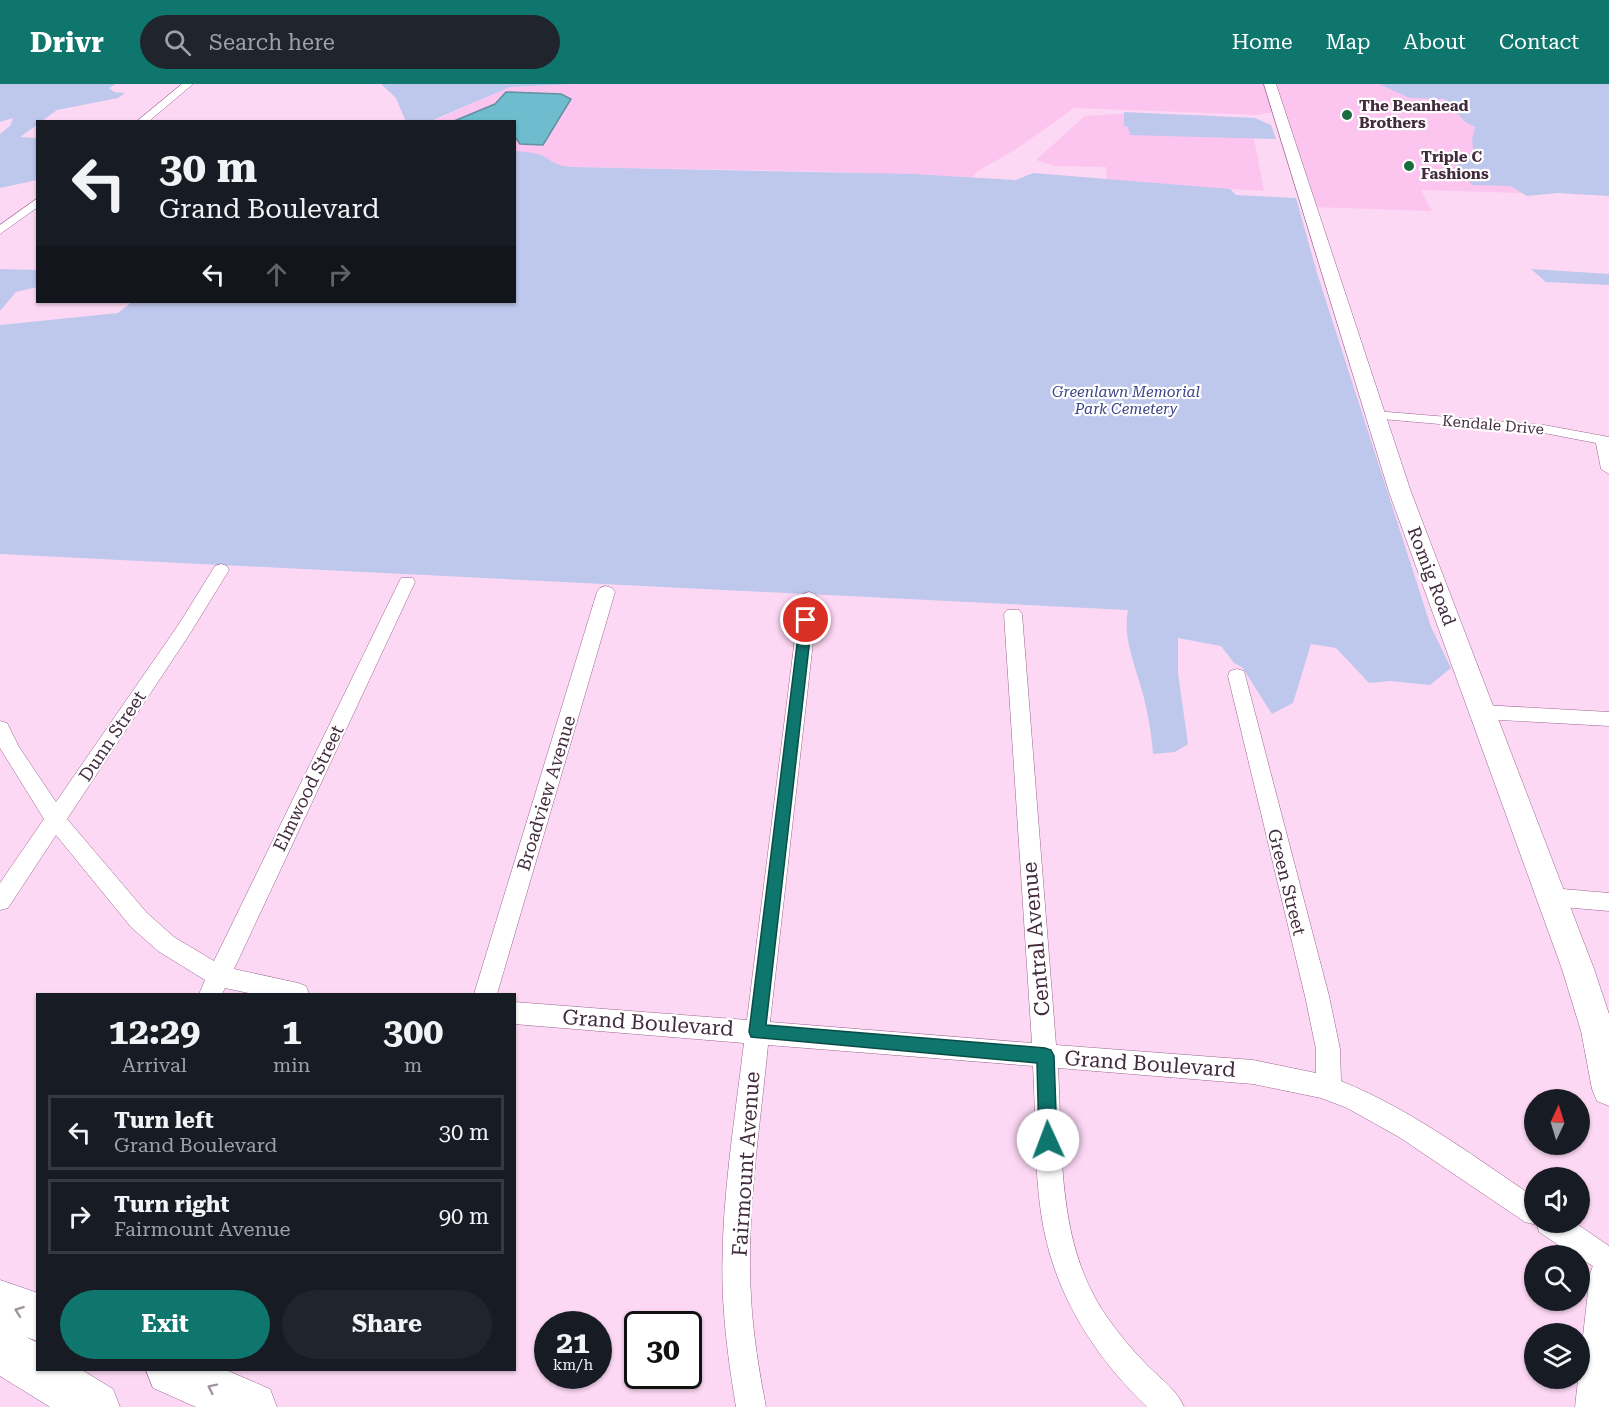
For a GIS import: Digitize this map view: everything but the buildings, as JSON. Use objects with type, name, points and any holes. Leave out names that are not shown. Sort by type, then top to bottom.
[{"type":"highway","points":[[0,1304],[36,1316]]},
{"type":"highway","points":[[0,1350],[36,1368]]},
{"type":"highway","points":[[40,1371],[95,1407]]},
{"type":"highway","points":[[173,1371],[252,1407]]},
{"type":"street","points":[[143,120],[188,84]]},
{"type":"street","name":"Romig Road","points":[[1270,84],[1293,149],[1327,268],[1400,492],[1551,897],[1598,1031],[1607,1077]]},
{"type":"street","points":[[0,231],[36,203]]},
{"type":"street","name":"Kendale Drive","points":[[1375,415],[1544,429],[1606,440]]},
{"type":"street","points":[[1606,440],[1609,468]]},
{"type":"street","name":"Dunn Street","points":[[0,901],[185,628],[221,570]]},
{"type":"street","name":"Elmwood Street","points":[[214,985],[407,582]]},
{"type":"street","name":"Broadview Avenue","points":[[485,993],[606,592]]},
{"type":"street","name":"Fairmount Avenue","points":[[752,1407],[743,1363],[737,1296],[739,1202],[809,598]]},
{"type":"street","name":"Central Avenue","points":[[1013,614],[1045,1056],[1049,1161],[1055,1219],[1067,1267],[1092,1319],[1117,1354],[1150,1390],[1170,1407]]},
{"type":"street","name":"Green Street","points":[[1237,676],[1317,996],[1328,1049],[1329,1089]]},
{"type":"street","points":[[1483,712],[1609,719]]},
{"type":"street","points":[[0,728],[11,751],[44,798],[55,819],[115,894],[139,920],[214,985],[289,993]]},
{"type":"street","points":[[1551,897],[1609,902]]},
{"type":"street","name":"Grand Boulevard","points":[[516,1013],[1253,1072],[1329,1089],[1404,1127],[1524,1206]]},
{"type":"street","points":[[1566,1233],[1609,1262]]},
{"type":"street","points":[[1596,1407],[1609,1274]]},
{"type":"shaded area","points":[[575,84],[1380,84],[1454,99],[1475,127],[1472,140],[1522,193],[1421,190],[1432,211],[1310,207],[1280,113],[1258,115],[1074,108],[1015,150],[978,171],[973,177],[810,171],[572,167],[553,164],[544,156],[516,151],[516,120],[436,120],[510,87]]},
{"type":"shaded area","points":[[506,92],[561,94],[571,99],[543,145],[520,144],[516,138],[516,120],[456,120],[495,104]]},
{"type":"shaded area","points":[[1201,115],[1248,119],[1264,191],[1107,182],[1106,167],[1055,166],[1036,160],[1085,116]]},
{"type":"green space","points":[[0,84],[116,84],[109,88],[114,92],[125,93],[118,98],[57,110],[43,120],[36,120],[36,126],[20,137],[36,138],[36,180],[0,188],[0,134],[10,126],[13,118],[0,122]]},
{"type":"green space","points":[[381,84],[575,84],[510,87],[433,120],[405,120],[396,98]]},
{"type":"green space","points":[[1379,84],[1609,84],[1609,196],[1558,193],[1527,196],[1511,186],[1472,185],[1452,158],[1486,160],[1474,155],[1472,140],[1475,127],[1465,122],[1445,99],[1410,98]]},
{"type":"green space","points":[[1124,112],[1255,118],[1271,125],[1276,139],[1130,135],[1128,127],[1124,126]]},
{"type":"green space","name":"Greenlawn Memorial Park Cemetery","points":[[516,151],[538,154],[557,164],[572,167],[913,174],[1016,180],[1033,173],[1230,189],[1236,195],[1296,198],[1317,273],[1431,627],[1451,668],[1430,685],[1390,681],[1369,683],[1336,648],[1311,644],[1293,703],[1272,714],[1242,667],[1234,663],[1221,646],[1178,638],[1178,673],[1188,744],[1175,752],[1153,754],[1144,698],[1127,632],[1128,610],[0,554],[0,325],[118,313],[131,303],[516,303]]},
{"type":"green space","points":[[0,269],[36,270],[36,287],[16,292],[0,311]]},
{"type":"green space","points":[[1531,269],[1609,274],[1609,285],[1546,282]]},
{"type":"place","name":"The Beanhead Brothers","points":[[1347,115]]},
{"type":"place","name":"Triple C Fashions","points":[[1409,166]]},
{"type":"route","points":[[806,620],[757,1032],[1045,1056],[1048,1140]]}]
